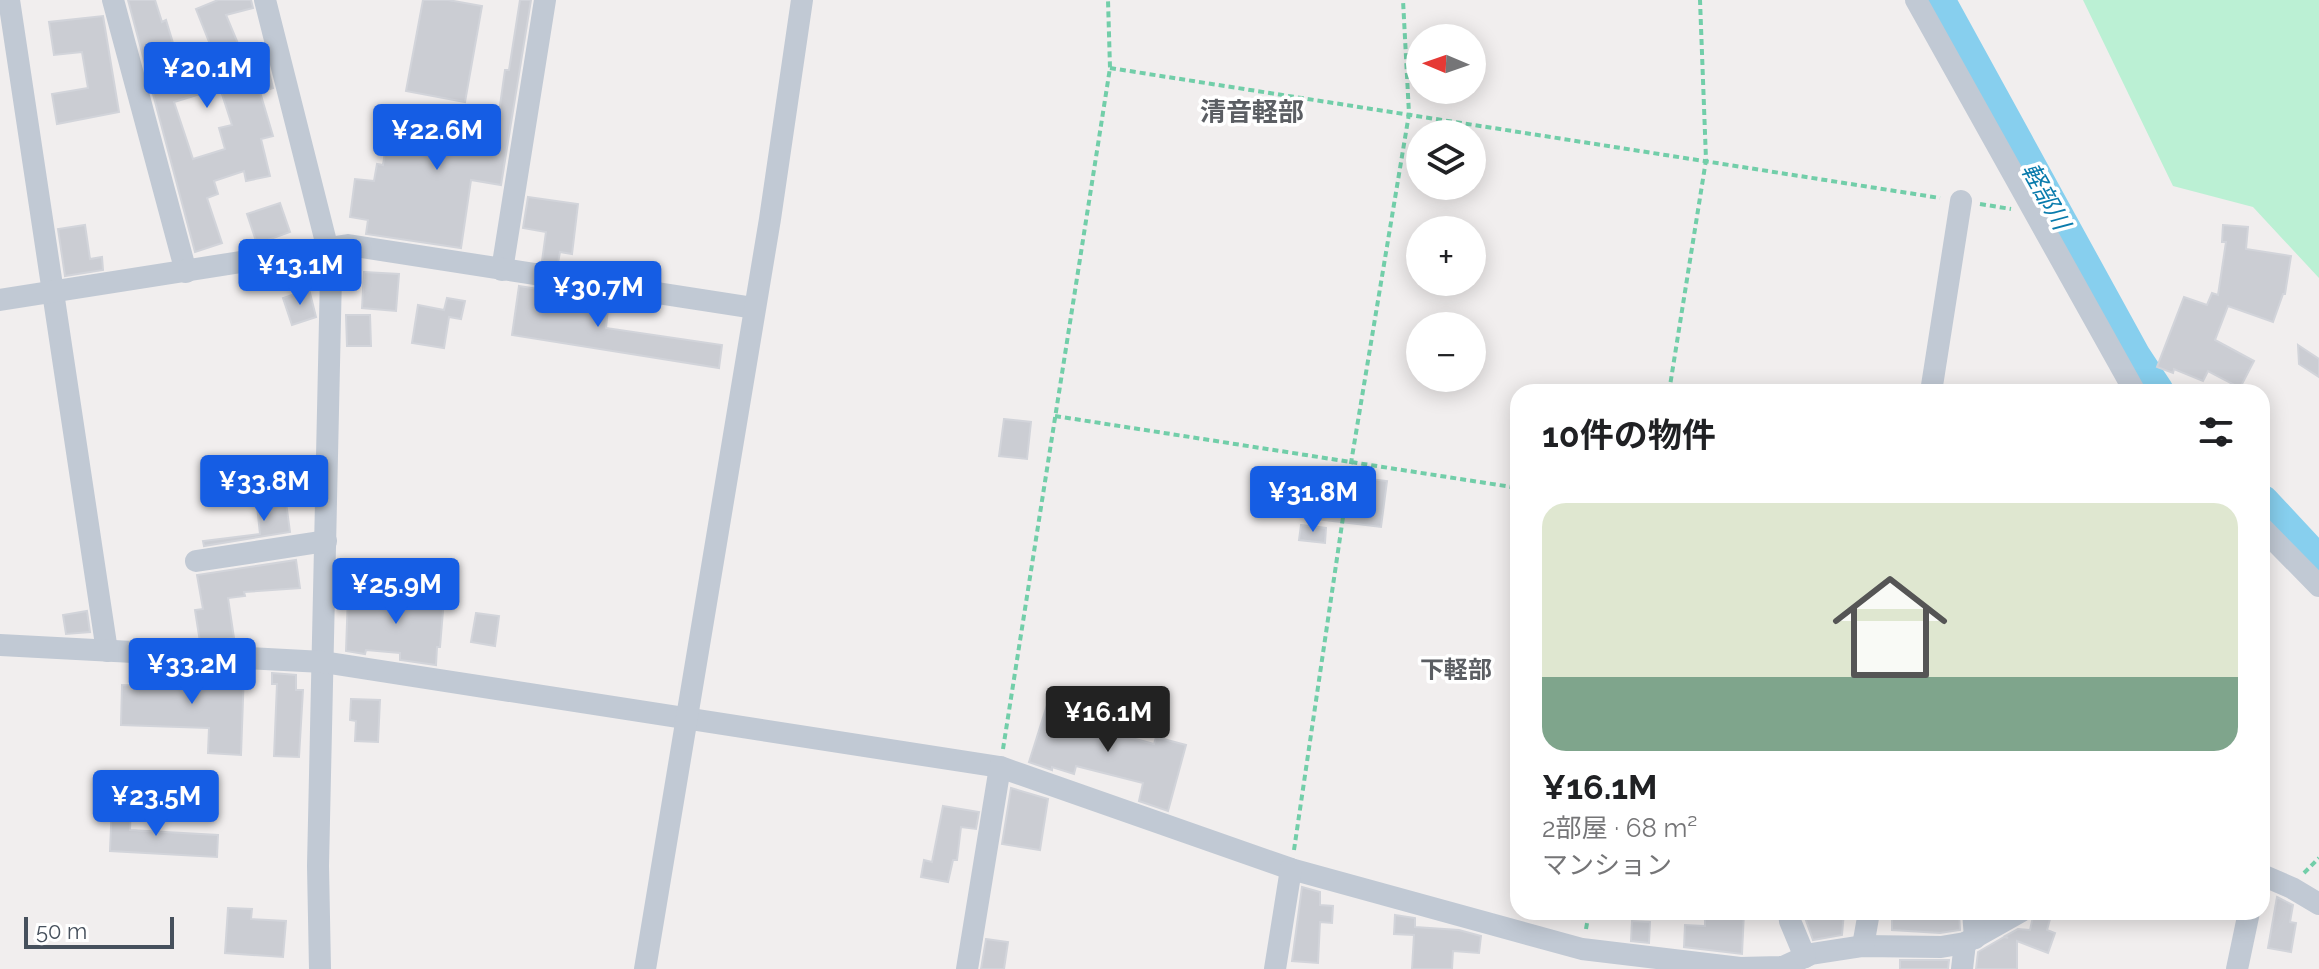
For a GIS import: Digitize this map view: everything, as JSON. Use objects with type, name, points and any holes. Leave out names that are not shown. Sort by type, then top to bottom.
[{"type":"street","points":[[9,0],[107,651]]},
{"type":"street","points":[[113,0],[186,272]]},
{"type":"street","points":[[265,0],[328,250],[331,274],[318,866],[320,969]]},
{"type":"street","points":[[502,270],[545,0]]},
{"type":"street","points":[[645,969],[802,0]]},
{"type":"street","points":[[1916,0],[2130,384]]},
{"type":"street","points":[[1932,384],[1961,201]]},
{"type":"street","points":[[0,300],[348,245],[754,308]]},
{"type":"street","points":[[2270,536],[2319,586]]},
{"type":"street","points":[[196,561],[326,541]]},
{"type":"street","points":[[0,645],[323,662],[1000,767],[1291,869],[1582,949],[1740,968],[1783,967],[1805,957],[1863,946],[1941,947],[1970,940],[2006,920]]},
{"type":"street","points":[[967,969],[1000,767]]},
{"type":"street","points":[[1275,969],[1291,869]]},
{"type":"street","points":[[2270,878],[2319,904]]},
{"type":"street","points":[[1790,920],[1805,957]]},
{"type":"street","points":[[1863,946],[1868,920]]},
{"type":"street","points":[[1962,969],[1972,920]]},
{"type":"street","points":[[2237,969],[2247,920]]},
{"type":"street","points":[[1885,969],[1888,946]]},
{"type":"path","points":[[1000,767],[1110,68],[1108,0]]},
{"type":"path","points":[[1291,869],[1351,463],[1409,114],[1403,0]]},
{"type":"path","points":[[1670,384],[1706,160],[1700,0]]},
{"type":"path","points":[[1110,68],[2033,212]]},
{"type":"path","points":[[1055,416],[1510,487]]},
{"type":"green space","points":[[2083,0],[2319,0],[2319,278],[2253,207],[2173,186]]},
{"type":"building","points":[[128,0],[155,0],[162,22],[166,20],[180,66],[183,65],[187,77],[219,67],[196,9],[218,0],[251,0],[253,8],[226,15],[244,58],[264,53],[273,88],[260,92],[273,136],[261,139],[270,176],[246,181],[244,171],[214,181],[218,194],[207,198],[222,243],[195,252]],"holes":[[[220,88],[232,125],[219,128],[225,149],[193,159],[174,102]]]},
{"type":"building","points":[[423,0],[448,0],[482,6],[465,102],[406,91]]},
{"type":"building","points":[[520,0],[531,0],[501,185],[471,180],[461,248],[366,234],[368,220],[350,217],[355,179],[374,181],[377,164],[383,165],[389,125],[495,141],[505,70],[509,70]]},
{"type":"building","points":[[103,16],[119,112],[57,124],[52,94],[88,88],[82,52],[54,55],[49,22]]},
{"type":"building","points":[[528,197],[578,204],[572,254],[560,252],[558,263],[542,261],[546,232],[523,228]]},
{"type":"building","points":[[280,203],[290,232],[257,244],[247,214]]},
{"type":"building","points":[[85,225],[90,259],[102,257],[103,270],[65,276],[58,229]]},
{"type":"building","points":[[2223,225],[2248,227],[2246,249],[2291,256],[2285,294],[2273,322],[2228,306],[2215,340],[2254,361],[2242,384],[2232,384],[2208,371],[2203,381],[2174,369],[2173,373],[2157,367],[2184,297],[2207,305],[2212,293],[2218,295],[2226,242],[2222,242]]},
{"type":"building","points":[[364,272],[399,274],[396,311],[362,308]]},
{"type":"building","points":[[519,286],[609,300],[606,328],[722,345],[719,368],[512,335]]},
{"type":"building","points":[[309,289],[316,317],[292,325],[283,298]]},
{"type":"building","points":[[447,298],[465,301],[461,319],[449,317],[444,348],[412,343],[418,305],[444,310]]},
{"type":"building","points":[[346,315],[370,315],[371,346],[347,346]]},
{"type":"building","points":[[2298,345],[2319,359],[2319,377],[2299,364]]},
{"type":"building","points":[[1004,419],[1031,422],[1027,459],[999,456]]},
{"type":"building","points":[[1321,473],[1387,481],[1381,527],[1315,519]]},
{"type":"building","points":[[286,502],[290,532],[204,546],[203,541],[260,534],[257,506]]},
{"type":"building","points":[[1301,525],[1326,528],[1325,543],[1299,540]]},
{"type":"building","points":[[296,560],[300,588],[244,592],[245,596],[228,598],[234,638],[200,642],[195,610],[203,609],[197,575]]},
{"type":"building","points":[[348,595],[444,599],[436,665],[400,660],[400,653],[346,651]]},
{"type":"building","points":[[87,611],[90,632],[66,634],[63,615]]},
{"type":"building","points":[[476,613],[499,616],[495,646],[471,642]]},
{"type":"building","points":[[177,669],[244,672],[241,755],[208,753],[209,728],[121,725],[122,685],[176,687]]},
{"type":"building","points":[[272,673],[296,675],[296,690],[303,690],[299,757],[274,756],[277,684],[272,684]]},
{"type":"building","points":[[351,699],[380,700],[378,742],[355,741],[356,721],[350,720]]},
{"type":"building","points":[[1048,702],[1080,712],[1077,723],[1154,744],[1156,737],[1186,745],[1168,811],[1139,801],[1143,783],[1076,766],[1074,774],[1029,762]]},
{"type":"building","points":[[1011,788],[1048,799],[1040,850],[1002,844]]},
{"type":"building","points":[[112,803],[131,803],[130,830],[218,835],[217,857],[110,851]]},
{"type":"building","points":[[943,806],[979,812],[976,829],[961,827],[957,860],[953,860],[948,882],[921,877],[924,860],[932,862]]},
{"type":"building","points":[[1302,887],[1320,892],[1320,905],[1333,906],[1332,923],[1320,922],[1318,963],[1292,961]]},
{"type":"building","points":[[2277,897],[2293,905],[2290,922],[2296,923],[2291,952],[2268,948]]},
{"type":"building","points":[[228,908],[252,909],[251,919],[286,921],[283,957],[225,953]]},
{"type":"building","points":[[1395,915],[1415,918],[1415,927],[1459,930],[1481,936],[1479,953],[1453,951],[1452,969],[1412,969],[1414,935],[1394,934]]},
{"type":"building","points":[[1705,920],[1744,920],[1742,954],[1684,947],[1685,925],[1705,926]]},
{"type":"building","points":[[1806,920],[1843,920],[1842,935],[1813,940]]},
{"type":"building","points":[[1892,920],[1959,920],[1960,930],[1940,933],[1892,930]]},
{"type":"building","points":[[2032,920],[2050,920],[2047,930],[2055,933],[2048,953],[2017,941],[2017,969],[1976,969],[1978,952],[2004,937],[2008,938],[2005,936],[2018,929],[2030,930]]},
{"type":"building","points":[[1632,921],[1650,922],[1649,943],[1631,941]]},
{"type":"building","points":[[986,939],[1008,942],[1004,969],[981,969]]},
{"type":"building","points":[[1900,960],[1949,960],[1948,969],[1900,969]]},
{"type":"waterway","name":"軽部川","points":[[1937,0],[2151,384]]},
{"type":"waterway","name":"軽部川","points":[[2270,512],[2319,564]]},
{"type":"district","name":"清音軽部","points":[[1252,112]]},
{"type":"district","name":"下軽部","points":[[1456,669]]}]
